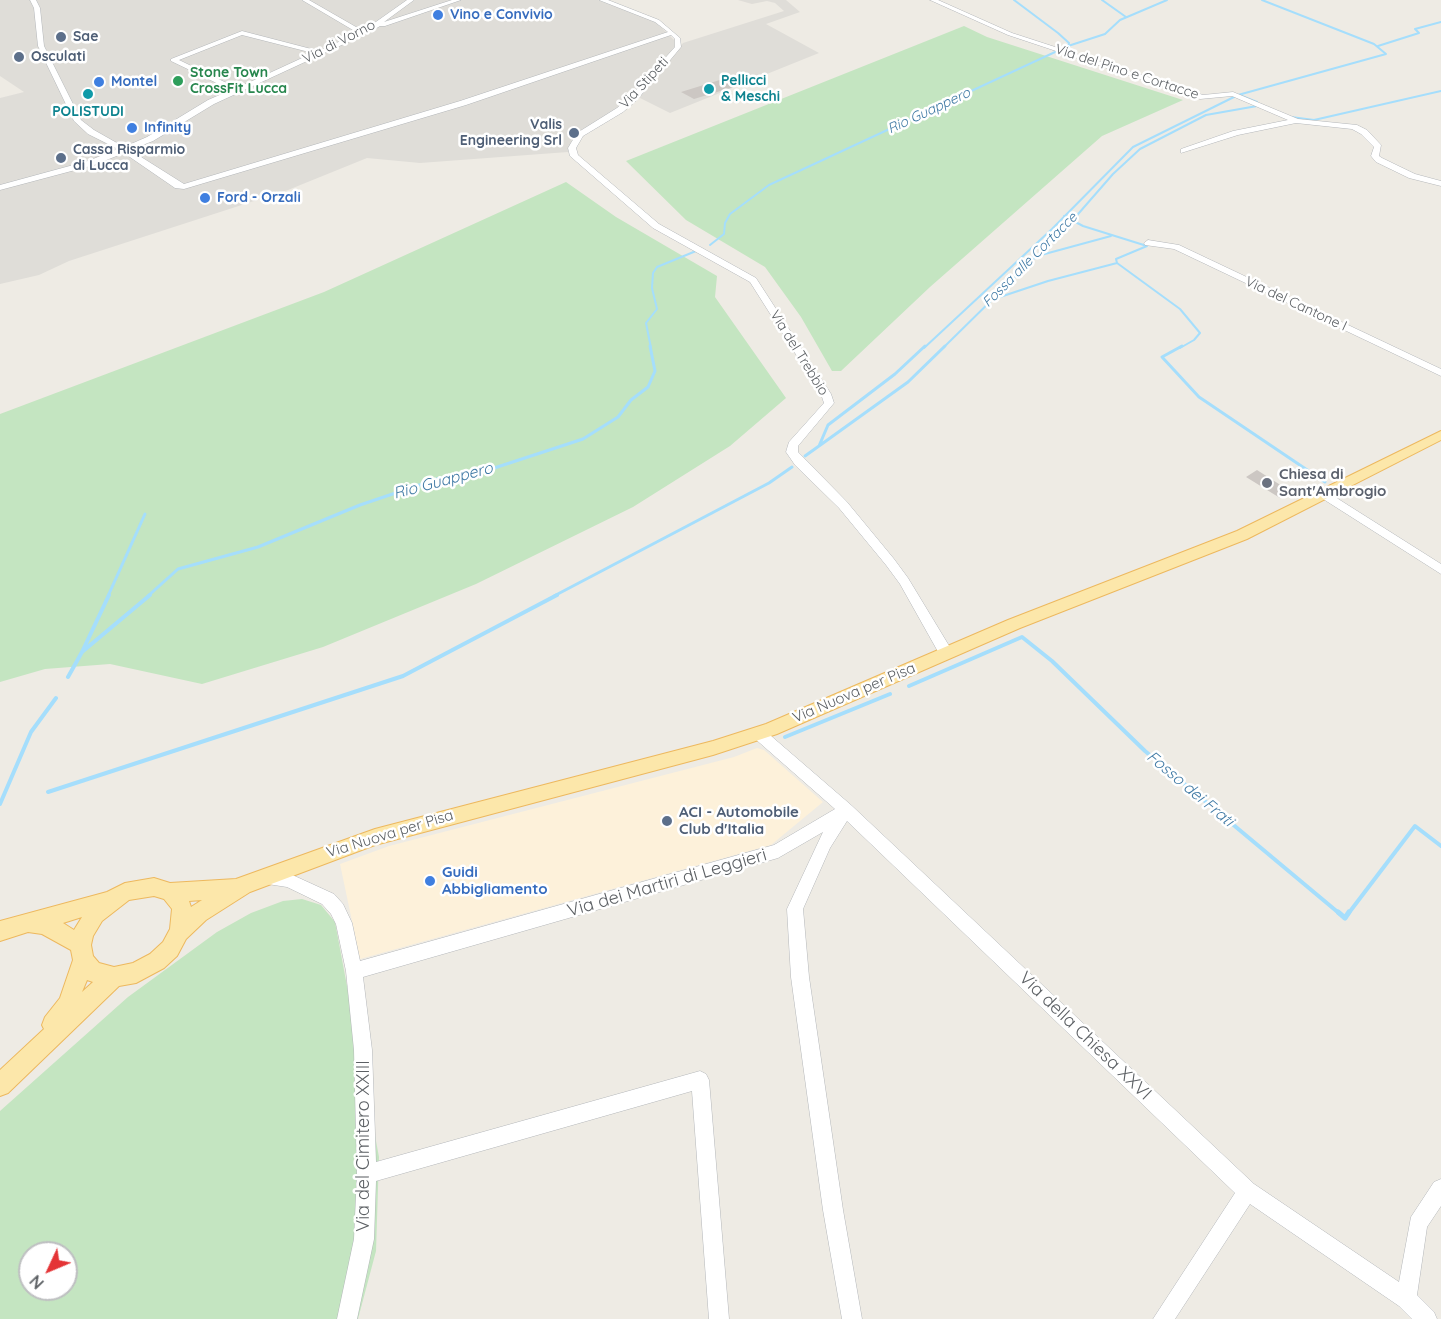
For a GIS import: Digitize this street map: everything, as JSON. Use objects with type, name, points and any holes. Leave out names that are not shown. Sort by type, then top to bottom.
[{"type":"main road","name":"Via Nuova per Pisa","points":[[243,885],[418,823],[713,748],[758,733],[946,653],[1242,535],[1441,435]]},
{"type":"main road","points":[[0,931],[50,915],[85,908],[145,887],[170,892],[205,891],[243,885]]},
{"type":"main road","points":[[179,932],[199,914],[243,885]]},
{"type":"main road","points":[[23,924],[42,924],[63,932],[82,952],[93,972],[114,977],[136,973],[157,961],[170,948],[179,932],[183,916],[182,908],[170,892]]},
{"type":"main road","points":[[37,1048],[68,1004],[82,952],[83,933],[95,914],[116,897]]},
{"type":"main road","points":[[0,1085],[114,977]]},
{"type":"street","points":[[33,0],[37,8],[41,46],[73,114],[91,132],[125,150],[178,186],[192,186],[463,103],[657,36],[673,33]]},
{"type":"street","points":[[305,0],[367,31],[458,0]]},
{"type":"street","points":[[602,0],[657,21],[673,33]]},
{"type":"street","name":"Via del Pino e Cortacce","points":[[933,0],[1010,34],[1203,97],[1236,95],[1297,121],[1354,127],[1364,132],[1378,147],[1375,156],[1379,160],[1412,177],[1441,184]]},
{"type":"street","points":[[408,2],[406,9],[432,8]]},
{"type":"street","name":"Via di Vorno","points":[[0,188],[91,163],[125,150],[172,127],[211,102],[367,31],[408,2]]},
{"type":"street","points":[[236,90],[173,60],[242,33],[320,53]]},
{"type":"street","name":"Via Stipeti","points":[[574,156],[572,148],[580,135],[620,110],[634,98],[678,47],[678,39],[673,33]]},
{"type":"street","points":[[1184,151],[1236,133],[1297,121]]},
{"type":"street","name":"Via del Trebbio","points":[[574,156],[656,226],[745,273],[753,280],[826,394],[829,404],[793,445],[792,452],[843,506],[890,562],[904,581],[946,653]]},
{"type":"street","name":"Via del Cantone I","points":[[1148,243],[1176,247],[1441,373]]},
{"type":"street","points":[[1324,494],[1441,570]]},
{"type":"street","name":"Via della Chiesa XXVI","points":[[758,733],[846,810],[1247,1191],[1406,1299],[1427,1319]]},
{"type":"street","points":[[846,810],[824,844],[795,909],[800,977],[833,1210],[852,1319]]},
{"type":"street","name":"Via dei Martiri di Leggieri","points":[[354,971],[778,851],[846,810]]},
{"type":"street","name":"Via del Cimitero XXIII","points":[[262,878],[288,880],[328,899],[337,909],[344,923],[354,971],[363,1050],[367,1174],[364,1239],[347,1319]]},
{"type":"street","points":[[367,1174],[700,1080],[719,1319]]},
{"type":"street","points":[[1406,1299],[1418,1224],[1441,1189]]},
{"type":"street","points":[[1163,1319],[1247,1191]]},
{"type":"shaded area","points":[[0,0],[598,0],[656,22],[674,40],[674,48],[623,104],[572,140],[568,152],[420,163],[367,158],[288,190],[69,261],[39,275],[0,284],[0,98],[24,92],[0,76]]},
{"type":"shaded area","points":[[738,0],[786,0],[800,12],[766,24],[819,53],[670,113],[638,97],[683,43],[784,11],[775,3],[767,1],[752,4]]},
{"type":"shaded area","points":[[757,748],[764,750],[823,802],[771,845],[360,959],[340,864],[389,846],[734,757]]},
{"type":"green space","points":[[964,26],[987,37],[1183,100],[1102,136],[930,287],[841,371],[832,371],[801,317],[765,267],[686,220],[626,161]]},
{"type":"green space","points":[[566,182],[616,217],[717,276],[715,297],[786,398],[730,446],[633,507],[476,584],[323,647],[202,684],[110,664],[45,669],[0,682],[0,414],[324,292]]},
{"type":"green space","points":[[302,899],[321,905],[335,922],[379,1157],[376,1251],[358,1319],[0,1319],[0,1111],[128,997],[217,932],[251,913],[283,901]]},
{"type":"building","name":"Pellicci & Meschi","points":[[723,79],[737,86],[694,99],[681,92]]},
{"type":"building","name":"Chiesa di Sant'Ambrogio","points":[[1257,470],[1291,492],[1280,498],[1246,477]]},
{"type":"waterway","points":[[1014,0],[1058,33],[1069,43],[1068,46]]},
{"type":"waterway","points":[[1102,0],[1126,17]]},
{"type":"waterway","name":"Rio Guappero","points":[[1068,46],[1105,34],[1120,20],[1167,0]]},
{"type":"waterway","points":[[1065,216],[1133,147],[1238,95],[1386,54],[1374,44],[1262,0]]},
{"type":"waterway","points":[[1378,46],[1419,33],[1415,29],[1441,22]]},
{"type":"waterway","name":"Rio Guappero","points":[[710,245],[724,234],[725,223],[730,214],[769,185],[1068,46]]},
{"type":"waterway","points":[[1291,117],[1314,120],[1441,91]]},
{"type":"waterway","points":[[1242,96],[1257,102]]},
{"type":"waterway","name":"Fossa alle Cortacce","points":[[1072,220],[1113,174],[1140,149],[1206,115],[1257,106]]},
{"type":"waterway","points":[[924,348],[1065,216]]},
{"type":"waterway","points":[[1065,216],[1072,220]]},
{"type":"waterway","name":"Fossa alle Cortacce","points":[[1036,256],[1072,220]]},
{"type":"waterway","points":[[1072,220],[1083,226],[1147,246],[1116,259],[1117,263]]},
{"type":"waterway","points":[[1036,256],[1111,236]]},
{"type":"waterway","name":"Rio Guappero","points":[[651,348],[646,323],[657,309],[652,288],[653,273],[657,267],[696,251]]},
{"type":"waterway","name":"Fossa alle Cortacce","points":[[943,348],[1036,256]]},
{"type":"waterway","points":[[1019,261],[1036,256]]},
{"type":"waterway","points":[[997,298],[1048,281],[1117,263]]},
{"type":"waterway","points":[[1117,263],[1180,309],[1200,333],[1194,340],[1180,348]]},
{"type":"waterway","name":"Rio Guappero","points":[[148,596],[178,569],[258,547],[360,505],[440,478],[479,473],[583,439],[618,417],[631,400],[648,387],[655,371],[650,346]]},
{"type":"waterway","points":[[819,446],[828,425],[895,374],[925,346]]},
{"type":"waterway","name":"Fossa alle Cortacce","points":[[819,446],[908,382],[945,346]]},
{"type":"waterway","points":[[1182,346],[1162,357],[1199,397],[1325,482]]},
{"type":"waterway","points":[[805,456],[819,446]]},
{"type":"waterway","points":[[554,596],[769,483],[792,467]]},
{"type":"waterway","points":[[108,596],[145,514]]},
{"type":"waterway","points":[[82,652],[109,595]]},
{"type":"waterway","name":"Rio Guappero","points":[[82,652],[150,595]]},
{"type":"waterway","points":[[48,792],[403,676],[557,595]]},
{"type":"waterway","name":"Fosso dei Frati","points":[[909,686],[1022,637],[1052,661],[1145,751],[1340,914]]},
{"type":"waterway","name":"Rio Guappero","points":[[68,677],[82,652]]},
{"type":"waterway","name":"Fosso dei Frati","points":[[785,737],[890,694]]},
{"type":"waterway","name":"Rio Guappero","points":[[0,804],[31,732],[56,698]]},
{"type":"waterway","name":"Fosso dei Frati","points":[[1348,914],[1415,826],[1441,846]]},
{"type":"waterway","name":"Fosso dei Frati","points":[[1338,912],[1345,918],[1349,912]]},
{"type":"place","name":"Vino e Convivio","points":[[438,15]]},
{"type":"place","name":"Sae","points":[[61,37]]},
{"type":"place","name":"Osculati","points":[[19,57]]},
{"type":"place","name":"Stone Town CrossFit Lucca","points":[[178,81]]},
{"type":"place","name":"Montel","points":[[99,82]]},
{"type":"place","name":"Pellicci & Meschi","points":[[709,89]]},
{"type":"place","name":"POLISTUDI","points":[[88,94]]},
{"type":"place","name":"Infinity","points":[[132,128]]},
{"type":"place","name":"Valis Engineering Srl","points":[[574,133]]},
{"type":"place","name":"Cassa Risparmio di Lucca","points":[[61,158]]},
{"type":"place","name":"Ford - Orzali","points":[[205,198]]},
{"type":"place","name":"Chiesa di Sant'Ambrogio","points":[[1267,483]]},
{"type":"place","name":"ACI - Automobile Club d'Italia","points":[[667,821]]},
{"type":"place","name":"Guidi Abbigliamento","points":[[430,881]]}]
